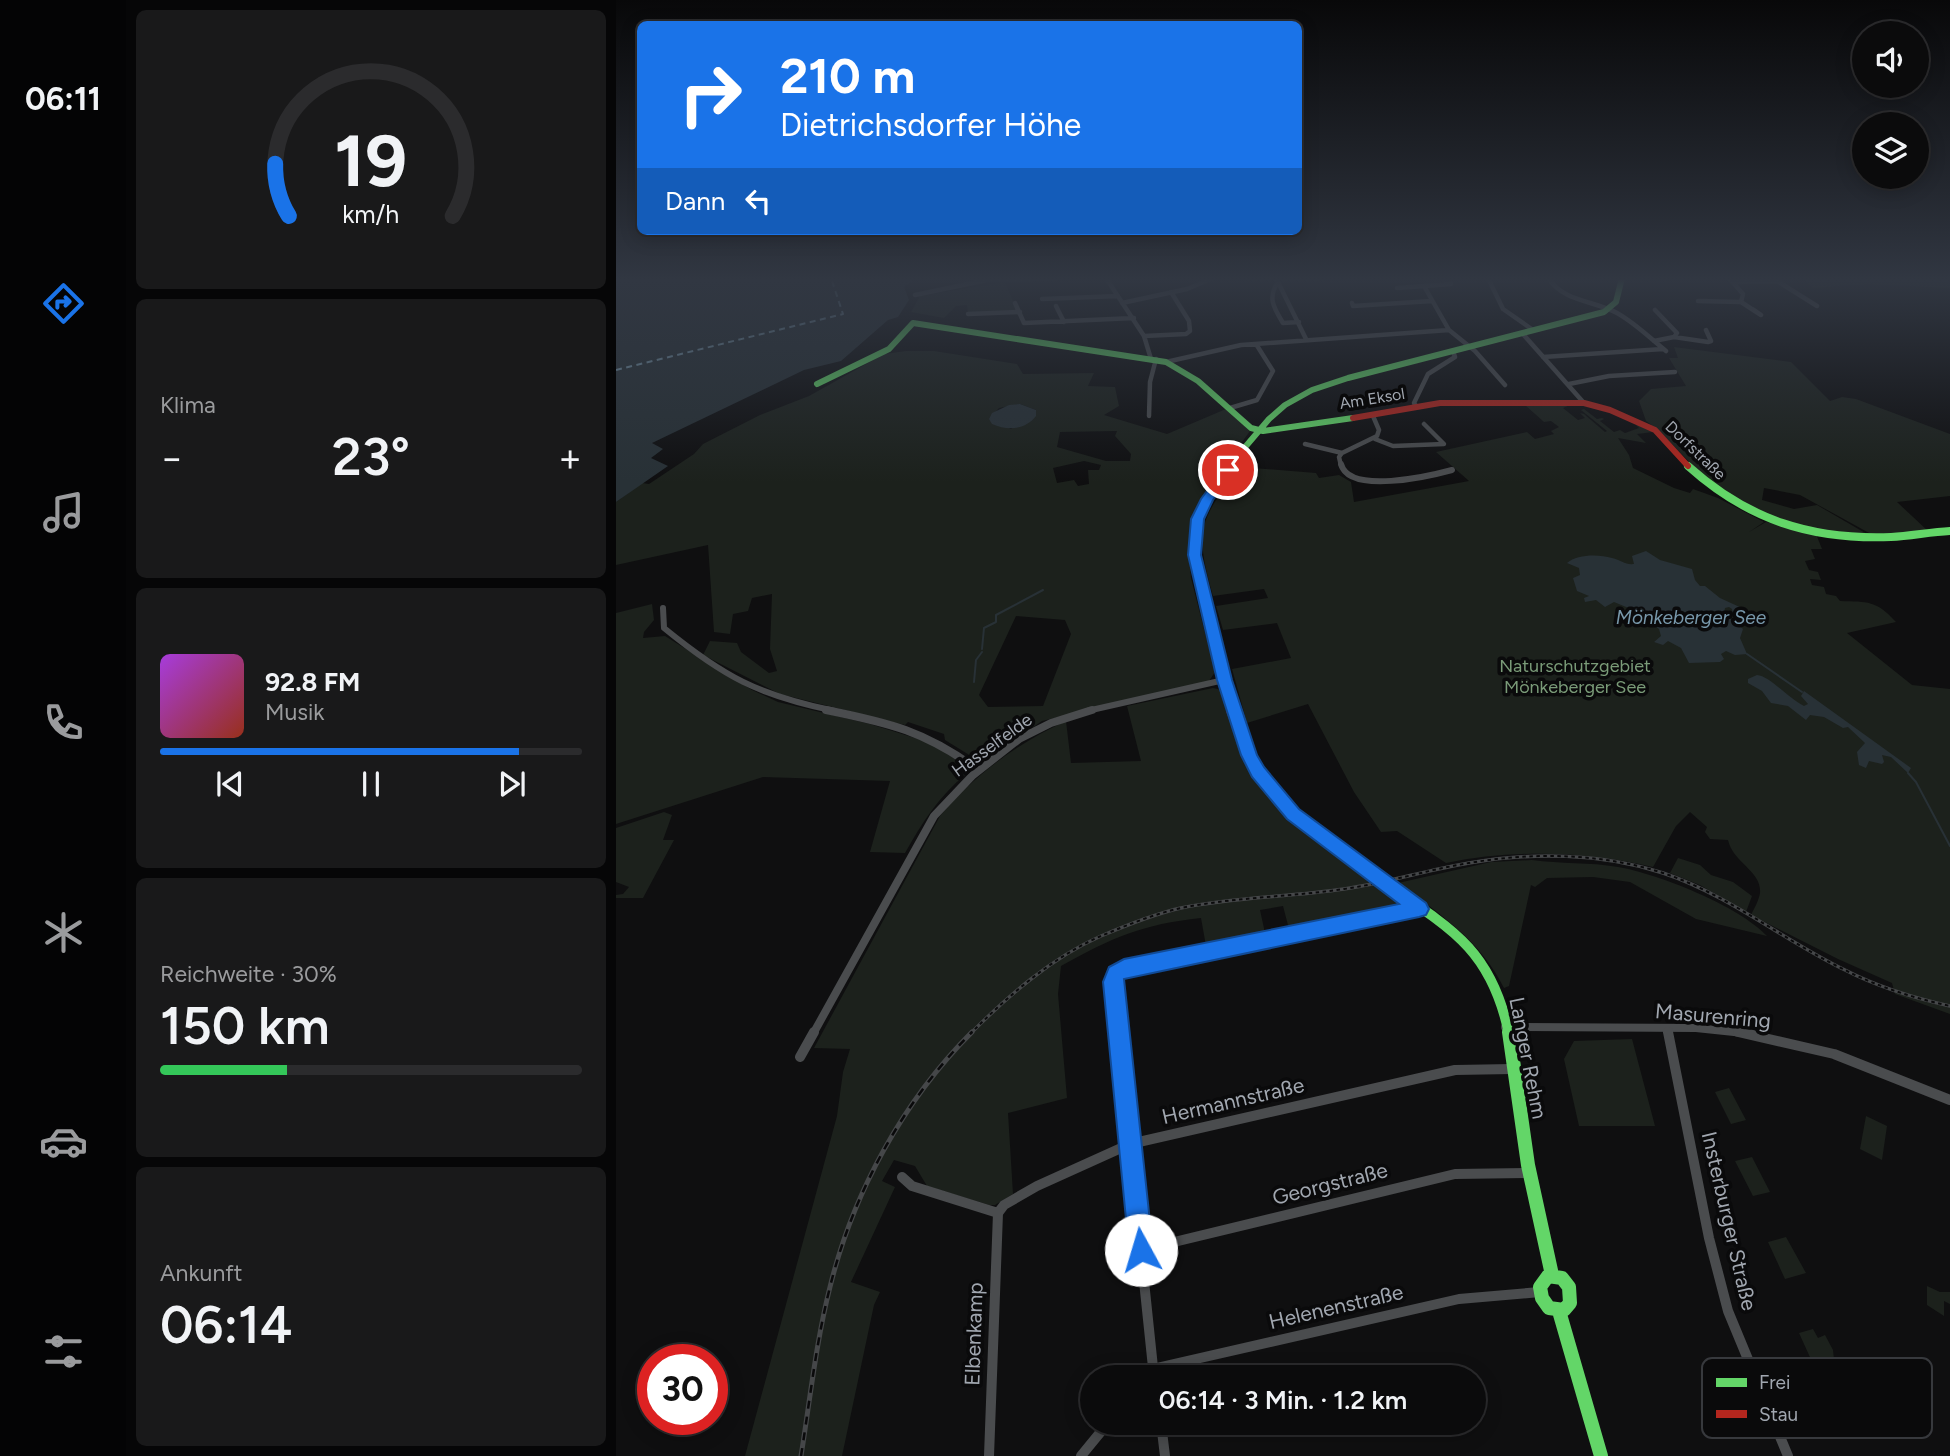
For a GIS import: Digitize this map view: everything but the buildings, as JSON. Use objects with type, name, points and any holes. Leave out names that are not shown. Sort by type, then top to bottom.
[{"type":"street","points":[[817,384],[892,346]]},
{"type":"street","points":[[1058,346],[1158,360],[1238,346]]},
{"type":"street","points":[[1149,346],[1158,360],[1198,381],[1258,430]]},
{"type":"street","points":[[1230,408],[1257,400],[1272,376],[1273,372],[1257,346]]},
{"type":"street","name":"Langer Rehm","points":[[1473,346],[1340,381],[1305,393],[1272,414],[1207,499],[1195,532],[1197,566],[1224,680],[1249,755],[1258,772],[1293,814],[1457,937],[1482,963],[1497,993],[1505,1027],[1529,1172],[1552,1275]]},
{"type":"street","points":[[1536,346],[1543,357],[1581,395],[1584,402]]},
{"type":"street","points":[[1543,357],[1607,351],[1664,350],[1659,346]]},
{"type":"street","points":[[1469,347],[1505,385]]},
{"type":"street","name":"Am Eksol","points":[[1258,430],[1373,416],[1416,406],[1414,403],[1428,374],[1455,357],[1453,351]]},
{"type":"street","points":[[1149,416],[1150,382],[1158,360]]},
{"type":"street","points":[[1569,384],[1609,376],[1675,372]]},
{"type":"street","name":"Dorfstraße","points":[[1416,406],[1440,403],[1499,405],[1584,402],[1644,423],[1657,432],[1717,493],[1732,504],[1766,519],[1791,527],[1846,535],[1888,537],[1950,531]]},
{"type":"street","points":[[1304,444],[1342,453],[1375,439],[1379,430],[1373,416]]},
{"type":"street","points":[[1375,439],[1393,446],[1444,444],[1424,424]]},
{"type":"street","points":[[1342,453],[1338,460],[1340,467],[1349,476],[1362,481],[1412,478],[1452,470]]},
{"type":"street","points":[[663,608],[664,628],[703,659],[755,688],[776,698],[873,720],[931,739],[978,770]]},
{"type":"street","name":"Hasselfelde","points":[[800,1057],[934,816],[954,792],[978,770],[1023,737],[1050,723],[1117,704],[1224,680]]},
{"type":"street","points":[[1150,1365],[1113,982],[1116,973],[1124,968],[1419,909]]},
{"type":"street","name":"Masurenring","points":[[1505,1027],[1667,1027],[1749,1033],[1845,1059],[1950,1100]]},
{"type":"street","name":"Insterburger Straße","points":[[1667,1027],[1710,1238],[1728,1311],[1747,1358]]},
{"type":"street","name":"Hermannstraße","points":[[998,1213],[1004,1205],[1037,1185],[1130,1144],[1455,1070],[1512,1069]]},
{"type":"street","name":"Georgstraße","points":[[1141,1250],[1455,1174],[1529,1172]]},
{"type":"street","points":[[902,1177],[912,1186],[998,1213]]},
{"type":"street","name":"Elbenkamp","points":[[989,1456],[998,1213]]},
{"type":"street","points":[[1559,1311],[1570,1303],[1571,1292],[1562,1278],[1552,1275],[1544,1279],[1540,1292],[1545,1303],[1559,1311],[1601,1456]]},
{"type":"street","name":"Helenenstraße","points":[[1192,1365],[1459,1299],[1540,1292]]},
{"type":"street","points":[[1081,1456],[1098,1435]]},
{"type":"street","points":[[1162,1435],[1165,1456]]},
{"type":"street","name":"Insterburger Straße","points":[[1781,1438],[1788,1456]]},
{"type":"green space","points":[[1674,347],[1791,362],[1830,401],[1842,397],[1856,399],[1950,434],[1950,496],[1897,502],[1928,531],[1871,534],[1800,495],[1764,488],[1762,500],[1794,509],[1817,505],[1867,534],[1818,530],[1767,518],[1710,483],[1646,421],[1639,401],[1651,389],[1686,386],[1669,358],[1678,358]]},
{"type":"green space","points":[[934,351],[1017,364],[1023,374],[1094,373],[1088,386],[1115,387],[1119,406],[1104,415],[1167,434],[1226,409],[1250,431],[1200,500],[1191,518],[1191,578],[1215,672],[1209,681],[1042,721],[987,759],[979,761],[945,740],[944,734],[908,722],[905,725],[780,694],[703,655],[710,641],[737,643],[741,652],[769,673],[777,671],[770,649],[772,594],[752,598],[748,611],[733,614],[730,634],[714,632],[708,545],[616,565],[616,502],[642,483],[649,484],[694,454],[703,444],[760,415],[809,396],[884,354]],"holes":[[[1020,404],[1036,410],[1011,429],[989,419],[999,408]],[[1117,431],[1115,436],[1131,454],[1130,461],[1106,461],[1057,447],[1060,432]],[[1084,461],[1101,465],[1099,470],[1088,470],[1089,484],[1078,486],[1074,480],[1057,483],[1053,468]],[[1016,616],[1065,620],[1071,634],[1043,706],[988,707],[979,695]]]},
{"type":"green space","name":"Naturschutzgebiet Mönkeberger See","points":[[1525,405],[1570,405],[1563,408],[1578,420],[1585,418],[1580,413],[1584,414],[1605,432],[1607,431],[1581,410],[1584,409],[1597,419],[1604,419],[1600,421],[1614,432],[1620,430],[1625,433],[1639,428],[1636,425],[1640,423],[1653,432],[1637,434],[1646,443],[1618,438],[1629,455],[1633,468],[1674,488],[1690,493],[1693,489],[1718,498],[1764,522],[1749,532],[1766,522],[1816,534],[1822,549],[1811,549],[1815,559],[1805,561],[1809,570],[1818,572],[1821,580],[1810,579],[1812,585],[1824,587],[1826,594],[1836,596],[1840,601],[1865,602],[1877,606],[1896,622],[1847,633],[1912,685],[1950,689],[1950,1014],[1895,994],[1892,983],[1751,915],[1760,893],[1757,879],[1735,855],[1728,840],[1710,839],[1705,832],[1707,827],[1690,812],[1676,826],[1653,867],[1602,858],[1550,854],[1498,855],[1446,863],[1397,831],[1381,832],[1354,792],[1308,704],[1247,723],[1232,669],[1291,658],[1277,623],[1223,630],[1216,606],[1268,598],[1264,589],[1213,596],[1203,555],[1204,527],[1208,514],[1240,467],[1316,473],[1319,478],[1339,475],[1351,482],[1354,502],[1469,481],[1436,452],[1527,432],[1535,439],[1554,434],[1551,431],[1559,427],[1551,421],[1544,422]]},
{"type":"green space","points":[[652,604],[654,620],[644,632],[643,638],[665,636],[752,690],[778,702],[870,724],[928,742],[966,766],[966,774],[947,791],[932,810],[905,853],[870,852],[890,781],[763,777],[616,824],[616,613]]},
{"type":"green space","points":[[1213,688],[1222,690],[1241,753],[1253,777],[1300,825],[1405,905],[1289,929],[1283,906],[1260,910],[1265,933],[1206,946],[1201,918],[1162,924],[1128,934],[1061,966],[1058,994],[1067,1098],[1008,1113],[1013,1194],[995,1205],[989,1205],[927,1186],[915,1166],[894,1160],[882,1181],[895,1187],[851,1282],[880,1292],[874,1305],[842,1456],[745,1456],[837,1116],[843,1072],[850,1049],[814,1048],[940,816],[967,787],[998,761],[1031,739],[1066,721],[1071,763],[1141,761],[1127,706]]},
{"type":"green space","points":[[664,812],[672,815],[663,840],[674,840],[643,898],[616,898],[616,895],[623,894],[629,887],[616,882],[616,828]]},
{"type":"green space","points":[[1678,858],[1700,865],[1711,875],[1733,882],[1752,896],[1746,912],[1700,885],[1670,873]]},
{"type":"green space","points":[[1532,860],[1607,865],[1655,877],[1718,903],[1767,936],[1696,919],[1630,882],[1593,877],[1547,878],[1535,887],[1531,885],[1509,986],[1504,988],[1495,971],[1471,942],[1444,917],[1398,883],[1491,862]]},
{"type":"green space","points":[[1632,1039],[1655,1126],[1579,1126],[1564,1059],[1574,1041]]},
{"type":"green space","points":[[1729,1088],[1746,1120],[1731,1124],[1715,1092]]},
{"type":"green space","points":[[1866,1116],[1887,1126],[1882,1160],[1860,1149]]},
{"type":"green space","points":[[1752,1157],[1770,1192],[1753,1196],[1735,1161]]},
{"type":"green space","points":[[1786,1237],[1806,1273],[1785,1279],[1768,1242]]},
{"type":"green space","points":[[1927,1286],[1940,1292],[1950,1292],[1950,1304],[1944,1301],[1944,1316],[1927,1305]]},
{"type":"green space","points":[[1813,1329],[1818,1338],[1825,1335],[1834,1358],[1810,1358],[1799,1333]]},
{"type":"water","points":[[616,346],[858,346],[841,361],[804,370],[652,443],[663,449],[651,458],[668,466],[616,502]]},
{"type":"water","points":[[1020,404],[1036,410],[1032,421],[1021,427],[1004,428],[992,424],[989,419],[992,413],[1009,405]]},
{"type":"water","name":"Mönkeberger See","points":[[1646,551],[1660,560],[1692,569],[1700,586],[1705,586],[1720,598],[1744,609],[1743,616],[1733,615],[1729,607],[1725,608],[1724,613],[1743,629],[1740,638],[1747,654],[1735,655],[1726,651],[1721,654],[1724,659],[1720,662],[1689,663],[1681,648],[1668,641],[1663,645],[1654,642],[1661,636],[1659,629],[1619,615],[1631,609],[1614,602],[1605,607],[1596,600],[1585,602],[1584,598],[1589,596],[1577,591],[1573,578],[1580,575],[1579,568],[1567,563],[1582,556],[1595,555],[1634,564],[1632,556]]},
{"type":"water","points":[[1757,675],[1768,679],[1804,706],[1808,704],[1801,696],[1804,691],[1911,768],[1908,773],[1891,757],[1882,755],[1882,764],[1869,761],[1866,768],[1859,765],[1857,752],[1865,743],[1848,727],[1843,728],[1824,717],[1810,715],[1806,720],[1788,706],[1771,703],[1762,691],[1748,683],[1748,679]]},
{"type":"waterway","points":[[982,649],[984,628],[996,622],[996,615],[1043,590]]},
{"type":"waterway","points":[[974,682],[976,660],[982,652]]},
{"type":"waterway","points":[[1747,654],[1802,692]]},
{"type":"waterway","points":[[1908,773],[1916,782],[1950,846]]},
{"type":"ferry route","points":[[616,370],[714,346]]},
{"type":"railway","points":[[971,1033],[1015,992],[1065,955],[1101,936],[1161,913],[1222,902],[1324,892],[1493,859],[1542,856],[1615,861],[1663,873],[1711,893],[1858,976],[1896,991],[1950,1006]]},
{"type":"railway","points":[[801,1456],[825,1308],[852,1217],[867,1183],[903,1118],[947,1059],[971,1033]]},
{"type":"traffic: fast","points":[[817,384],[892,346]]},
{"type":"traffic: fast","points":[[1062,346],[1166,362],[1198,381],[1251,428],[1263,431],[1353,418]]},
{"type":"traffic: fast","points":[[1203,596],[1194,549],[1199,516],[1221,476],[1269,419],[1285,405],[1312,390],[1479,346]]},
{"type":"traffic: fast","points":[[1688,466],[1732,501],[1756,514],[1807,531],[1862,537],[1950,531]]},
{"type":"traffic: fast","points":[[1376,878],[1386,885]]},
{"type":"traffic: fast","points":[[1386,885],[1438,919],[1462,939],[1482,962],[1493,981],[1508,1027],[1528,1165],[1552,1275]]},
{"type":"traffic: fast","points":[[1548,1276],[1562,1278],[1569,1287],[1570,1303],[1564,1310],[1549,1308],[1542,1298],[1540,1287],[1548,1276]]},
{"type":"traffic: fast","points":[[1559,1311],[1601,1456]]},
{"type":"traffic: jam","points":[[1353,418],[1440,403],[1584,403],[1610,410],[1655,430],[1688,466]]},
{"type":"traffic: jam","points":[[1203,596],[1231,709],[1257,770],[1268,787],[1295,816],[1376,878]]},
{"type":"route","points":[[1141,1250],[1113,982],[1116,973],[1124,968],[1419,909],[1293,814],[1258,772],[1249,755],[1224,680],[1195,555],[1194,540],[1198,519],[1207,499],[1228,470]]}]
